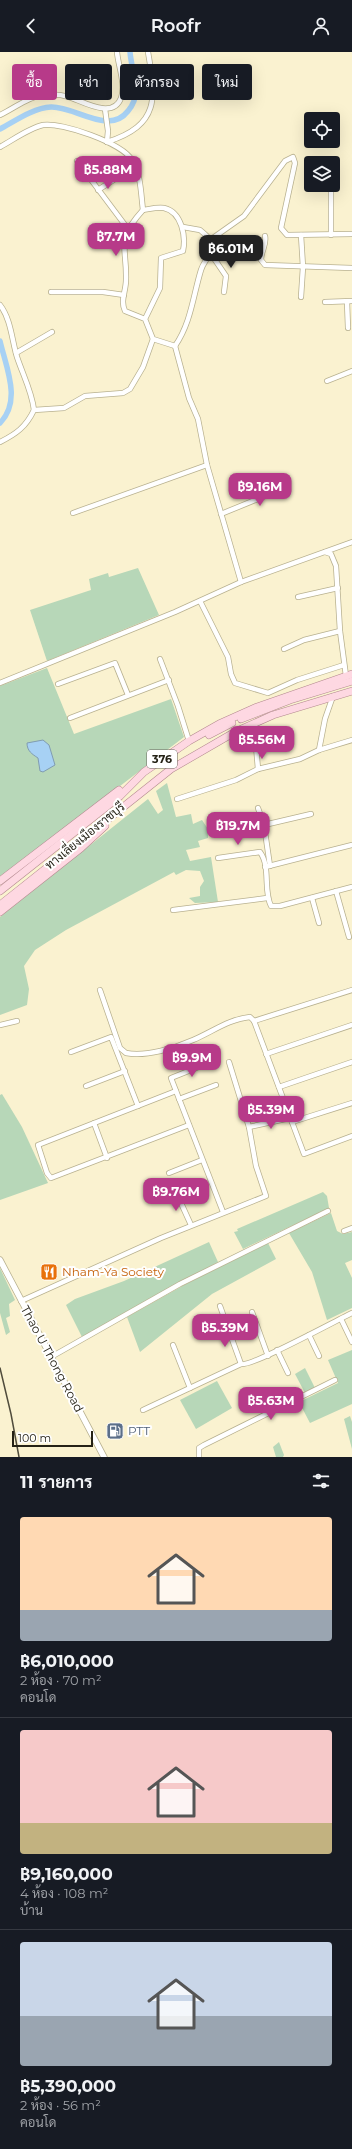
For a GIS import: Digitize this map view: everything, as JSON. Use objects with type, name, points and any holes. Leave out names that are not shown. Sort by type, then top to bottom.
[{"type":"main road","name":"ทางเลี่ยงเมืองราชบุรี","points":[[120,796],[144,772],[219,724],[257,707],[349,675]]},
{"type":"main road","name":"ทางเลี่ยงเมืองราชบุรี","points":[[0,891],[120,796],[178,755],[229,728],[290,700],[352,681]]},
{"type":"main road","name":"ทางเลี่ยงเมืองราชบุรี","points":[[3,902],[147,787],[229,728],[284,708],[352,687]]},
{"type":"main road","name":"ทางเลี่ยงเมืองราชบุรี","points":[[171,769],[254,723],[298,706],[352,691]]},
{"type":"main road","points":[[0,881],[66,829],[144,772]]},
{"type":"main road","points":[[0,912],[81,848],[147,787]]},
{"type":"street","points":[[0,116],[34,97],[46,95],[68,97],[105,109],[116,104],[121,98],[122,88],[117,52]]},
{"type":"street","points":[[107,142],[140,125],[149,113],[153,102],[154,88],[148,52]]},
{"type":"street","points":[[105,109],[108,131],[107,142]]},
{"type":"street","points":[[0,147],[36,128],[53,125],[77,130],[107,142],[131,158],[135,166],[140,189],[142,210],[128,229],[124,246],[126,281],[123,307],[125,311],[145,319]]},
{"type":"street","points":[[210,240],[244,216],[288,158],[292,157],[295,163],[281,228],[287,235],[352,234]]},
{"type":"street","points":[[77,161],[128,229]]},
{"type":"street","points":[[98,190],[135,166]]},
{"type":"street","points":[[331,192],[331,235]]},
{"type":"street","points":[[34,410],[64,408],[85,396],[124,393],[130,389],[143,367],[152,338],[145,319],[160,288],[161,258],[182,251],[183,228],[169,210],[153,208],[142,210]]},
{"type":"street","points":[[183,228],[200,230],[210,240],[211,254],[226,276],[224,292]]},
{"type":"street","points":[[301,297],[303,267],[302,235]]},
{"type":"street","points":[[266,236],[261,257],[262,262],[270,265],[352,268]]},
{"type":"street","points":[[211,254],[201,269],[186,326],[175,346],[189,398],[198,419],[207,465],[241,582]]},
{"type":"street","points":[[51,292],[103,292],[124,295]]},
{"type":"street","points":[[325,302],[350,302],[348,328]]},
{"type":"street","points":[[0,305],[7,316],[16,353],[33,400],[34,410],[28,424],[21,430],[0,442]]},
{"type":"street","points":[[16,353],[52,332]]},
{"type":"street","points":[[152,338],[175,346]]},
{"type":"street","points":[[327,380],[352,371]]},
{"type":"street","points":[[72,513],[207,465]]},
{"type":"street","points":[[221,514],[265,496],[274,491],[284,479]]},
{"type":"street","points":[[0,683],[200,601],[241,582],[352,542]]},
{"type":"street","points":[[325,552],[331,554],[334,559],[338,588],[340,631],[344,664],[349,675]]},
{"type":"street","points":[[298,597],[338,588]]},
{"type":"street","points":[[200,601],[228,657],[231,674],[235,683],[268,693],[297,680],[344,664]]},
{"type":"street","points":[[284,649],[304,640],[340,631]]},
{"type":"street","points":[[160,659],[169,680],[189,742]]},
{"type":"street","points":[[58,684],[115,663],[128,695]]},
{"type":"street","points":[[70,718],[169,680]]},
{"type":"street","points":[[319,750],[325,719],[333,696]]},
{"type":"street","points":[[254,723],[258,769]]},
{"type":"street","points":[[177,799],[236,780],[258,769],[300,759],[319,750],[352,740]]},
{"type":"street","points":[[258,808],[264,825],[268,866],[267,898],[271,906],[280,906],[352,887]]},
{"type":"street","points":[[264,825],[311,814]]},
{"type":"street","points":[[268,866],[352,845]]},
{"type":"street","points":[[218,858],[260,852],[268,866]]},
{"type":"street","points":[[336,892],[349,937]]},
{"type":"street","points":[[173,910],[267,898]]},
{"type":"street","points":[[312,898],[319,923]]},
{"type":"street","points":[[100,990],[120,1048],[126,1053],[150,1052],[171,1047],[193,1040],[216,1028],[242,1018],[250,1017],[254,1021],[304,1154],[352,1136]]},
{"type":"street","points":[[254,1021],[352,990]]},
{"type":"street","points":[[0,1025],[17,1021]]},
{"type":"street","points":[[266,1054],[352,1025]]},
{"type":"street","points":[[71,1052],[111,1037],[138,1106]]},
{"type":"street","points":[[21,1301],[190,1225],[266,1196],[256,1166],[249,1126],[229,1062]]},
{"type":"street","points":[[279,1087],[352,1062]]},
{"type":"street","points":[[206,1064],[171,1078],[223,1212]]},
{"type":"street","points":[[86,1086],[125,1071]]},
{"type":"street","points":[[179,1099],[216,1085]]},
{"type":"street","points":[[176,1091],[38,1145],[47,1173],[51,1178],[107,1158],[189,1125]]},
{"type":"street","points":[[249,1126],[291,1120],[352,1102]]},
{"type":"street","points":[[94,1123],[107,1158]]},
{"type":"street","points":[[169,1173],[202,1160]]},
{"type":"street","points":[[176,1192],[190,1225]]},
{"type":"street","points":[[51,1357],[180,1284],[328,1211]]},
{"type":"street","points":[[344,1230],[352,1228]]},
{"type":"street","name":"Thao U Thong Road","points":[[0,1260],[104,1457]]},
{"type":"street","points":[[220,1306],[241,1364]]},
{"type":"street","points":[[252,1312],[268,1356]]},
{"type":"street","points":[[142,1410],[241,1364],[248,1365],[268,1356],[352,1313]]},
{"type":"street","points":[[341,1319],[352,1342]]},
{"type":"street","points":[[197,1334],[225,1323]]},
{"type":"street","points":[[309,1335],[319,1356]]},
{"type":"street","points":[[173,1345],[190,1388]]},
{"type":"street","points":[[278,1350],[288,1373]]},
{"type":"street","points":[[199,1457],[199,1448],[204,1445],[335,1380]]},
{"type":"green space","points":[[138,568],[159,615],[47,661],[30,610],[91,590],[89,579],[108,573],[109,577]]},
{"type":"green space","points":[[47,668],[74,734],[171,699],[184,737],[0,878],[0,686]]},
{"type":"green space","points":[[167,783],[176,817],[191,814],[193,824],[202,820],[208,829],[208,838],[198,841],[200,847],[186,850],[190,861],[211,857],[218,902],[195,903],[189,898],[200,896],[200,887],[204,881],[200,871],[186,870],[176,875],[174,872],[66,930],[35,950],[24,966],[29,989],[27,1005],[0,1015],[0,917],[148,799],[158,814],[163,810],[156,791]]},
{"type":"green space","points":[[2,1094],[22,1127],[48,1183],[0,1200],[0,1095]]},
{"type":"green space","points":[[323,1192],[327,1196],[329,1208],[243,1249],[234,1232],[238,1231],[237,1229]]},
{"type":"green space","points":[[331,1213],[337,1231],[343,1234],[352,1232],[352,1260],[345,1263],[352,1278],[352,1308],[327,1320],[312,1272],[289,1233]]},
{"type":"green space","points":[[209,1242],[218,1262],[82,1337],[66,1305],[75,1299],[124,1281]]},
{"type":"green space","points":[[268,1243],[276,1259],[212,1294],[140,1352],[127,1317],[186,1284]]},
{"type":"green space","points":[[0,1268],[15,1300],[9,1304],[10,1316],[6,1318],[10,1332],[6,1335],[0,1313]]},
{"type":"green space","points":[[352,1350],[352,1404],[310,1423],[299,1402],[338,1383],[328,1360]]},
{"type":"green space","points":[[305,1368],[315,1388],[305,1393],[295,1374]]},
{"type":"green space","points":[[217,1381],[232,1408],[196,1429],[180,1400]]},
{"type":"green space","points":[[350,1416],[352,1422],[352,1449],[344,1419]]},
{"type":"green space","points":[[279,1442],[284,1455],[283,1457],[276,1457],[273,1447]]},
{"type":"water","points":[[43,740],[49,745],[55,765],[43,772],[40,771],[38,758],[29,750],[27,743]]},
{"type":"waterway","points":[[0,129],[31,112],[51,107],[60,108],[102,120],[111,121],[120,118],[128,111],[136,95],[130,52]]},
{"type":"waterway","points":[[0,341],[8,373],[11,394],[7,414],[0,423]]},
{"type":"railway","points":[[0,1368],[19,1457]]},
{"type":"place","name":"Nham-Ya Society","points":[[49,1272]]},
{"type":"place","name":"PTT","points":[[115,1431]]}]
